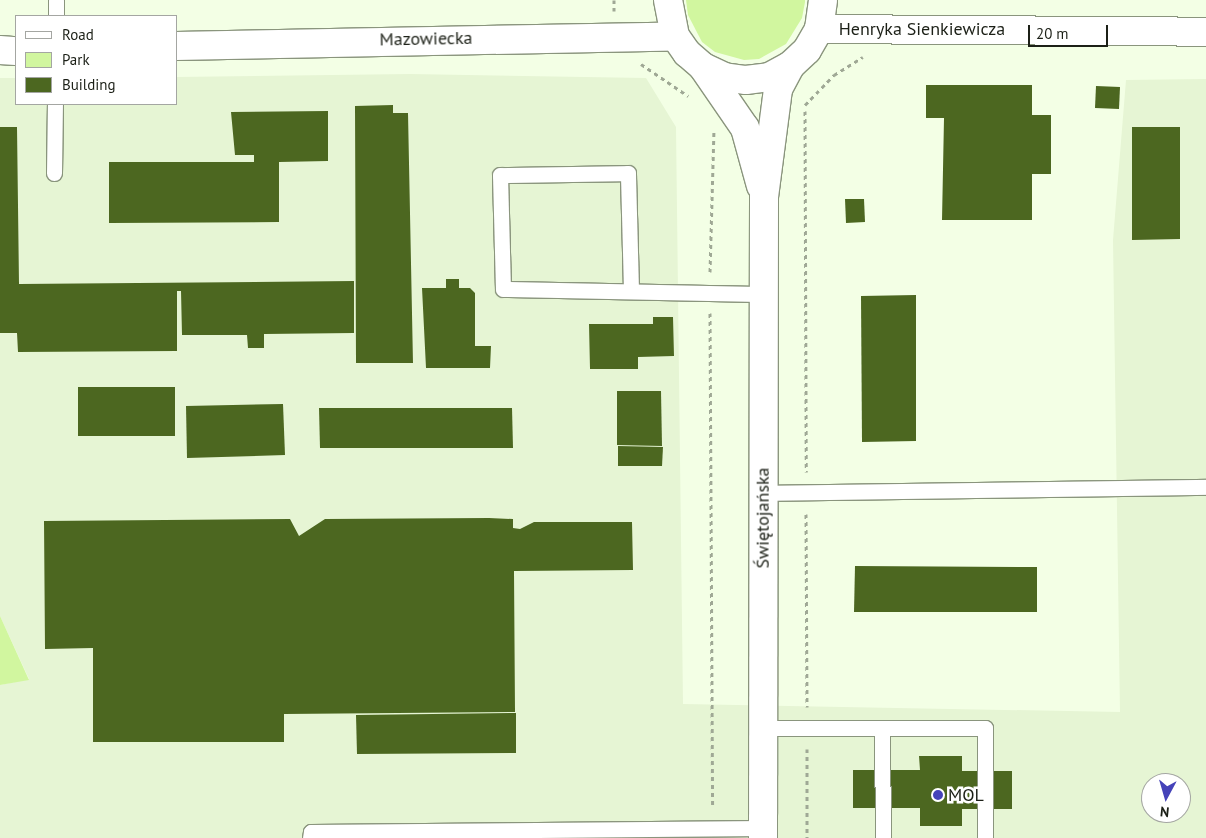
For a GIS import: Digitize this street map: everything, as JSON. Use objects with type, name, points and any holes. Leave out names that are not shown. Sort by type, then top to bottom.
[{"type":"main road","points":[[668,0],[676,36],[687,53],[703,67],[724,77],[746,80],[769,77],[790,66],[807,50],[819,29],[823,0]]},
{"type":"main road","name":"Henryka Sienkiewicza","points":[[819,29],[1200,35]]},
{"type":"main road","name":"Mazowiecka","points":[[178,46],[676,36]]},
{"type":"main road","points":[[0,50],[15,50]]},
{"type":"main road","name":"Świętojańska","points":[[763,833],[764,198],[778,89],[790,66]]},
{"type":"main road","name":"Świętojańska","points":[[703,67],[745,128],[764,198]]},
{"type":"lane","points":[[56,0],[56,15]]},
{"type":"lane","points":[[54,173],[55,105]]},
{"type":"lane","points":[[631,290],[628,173],[500,176],[503,289],[631,290],[710,290],[764,294]]},
{"type":"lane","points":[[763,493],[1206,487]]},
{"type":"lane","points":[[763,728],[985,728],[985,838]]},
{"type":"lane","points":[[882,728],[883,838]]},
{"type":"lane","points":[[310,838],[311,832],[714,826],[763,833]]},
{"type":"path","points":[[804,125],[805,104],[834,75],[867,54]]},
{"type":"path","points":[[636,61],[697,102]]},
{"type":"path","points":[[713,121],[710,290],[714,826]]},
{"type":"shaded area","points":[[410,74],[646,78],[676,127],[683,704],[1120,712],[1113,240],[1126,80],[1206,79],[1206,838],[0,838],[0,685],[29,679],[0,616],[0,78],[15,78],[15,105],[178,105],[178,77]]},
{"type":"green space","points":[[686,0],[805,0],[805,2],[802,18],[786,44],[759,59],[744,60],[715,52],[702,42],[688,15]]},
{"type":"green space","points":[[0,616],[29,680],[0,685]]},
{"type":"building","points":[[926,85],[1032,85],[1032,115],[1051,115],[1051,174],[1032,174],[1032,220],[942,220],[944,118],[926,118]]},
{"type":"building","points":[[1096,86],[1120,87],[1119,109],[1095,108]]},
{"type":"building","points":[[393,105],[393,113],[408,113],[413,363],[356,363],[355,106]]},
{"type":"building","points":[[328,111],[328,161],[279,162],[279,222],[109,223],[109,162],[254,162],[254,155],[235,155],[231,112]]},
{"type":"building","points":[[0,127],[17,127],[19,284],[354,281],[354,333],[264,334],[264,348],[248,348],[247,335],[182,335],[181,291],[177,291],[177,351],[18,352],[17,333],[0,333]]},
{"type":"building","points":[[1132,127],[1180,127],[1180,239],[1132,240]]},
{"type":"building","points":[[845,199],[864,199],[865,222],[846,223]]},
{"type":"building","points":[[446,279],[459,279],[459,288],[470,288],[475,293],[475,346],[491,346],[490,368],[426,368],[422,288],[446,288]]},
{"type":"building","points":[[916,295],[916,441],[862,442],[861,296]]},
{"type":"building","points":[[653,317],[673,317],[674,356],[638,357],[638,369],[590,369],[589,324],[653,324]]},
{"type":"building","points":[[78,387],[175,387],[175,436],[78,436]]},
{"type":"building","points":[[617,391],[661,391],[662,446],[617,445]]},
{"type":"building","points":[[283,404],[285,455],[187,458],[186,406]]},
{"type":"building","points":[[319,408],[512,408],[513,448],[320,448]]},
{"type":"building","points":[[618,446],[663,447],[662,466],[618,466]]},
{"type":"building","points":[[290,519],[299,536],[325,519],[513,519],[513,528],[520,529],[534,522],[632,522],[633,570],[514,571],[515,712],[284,714],[284,742],[93,742],[93,648],[45,649],[44,521]]},
{"type":"building","points":[[855,566],[1037,567],[1037,612],[854,612]]},
{"type":"building","points":[[516,713],[516,753],[357,754],[356,715]]},
{"type":"building","points":[[919,756],[962,756],[962,771],[1012,771],[1012,809],[962,809],[962,826],[920,826],[920,808],[853,808],[853,770],[920,770]]},
{"type":"place","name":"MOL","points":[[938,795]]}]
